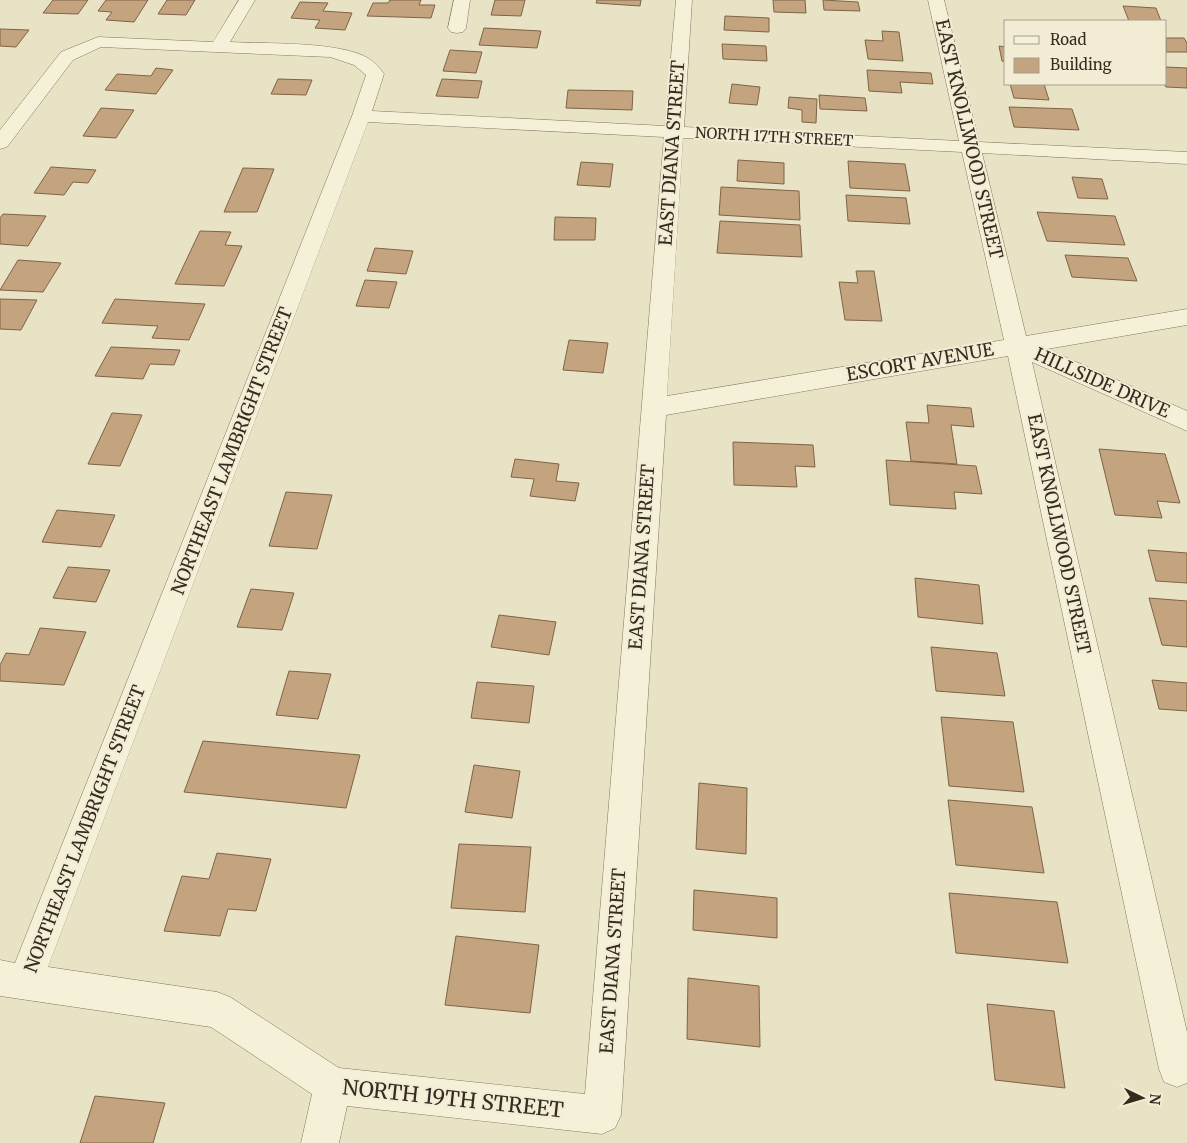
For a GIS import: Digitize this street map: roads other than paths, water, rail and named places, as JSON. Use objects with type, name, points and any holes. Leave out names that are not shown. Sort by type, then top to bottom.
[{"type":"street","points":[[0,143],[67,56],[98,42],[218,48],[247,0]]},
{"type":"street","points":[[457,28],[462,0]]},
{"type":"street","name":"EAST DIANA STREET","points":[[602,1114],[684,0]]},
{"type":"street","name":"EAST KNOLLWOOD STREET","points":[[936,0],[1017,345],[1177,1069]]},
{"type":"street","name":"NORTHEAST LAMBRIGHT STREET","points":[[13,979],[361,116],[375,74],[368,64],[349,56],[330,52],[218,48]]},
{"type":"street","name":"NORTH 17TH STREET","points":[[361,116],[1187,158]]},
{"type":"street","name":"ESCORT AVENUE","points":[[653,408],[1187,317]]},
{"type":"street","name":"HILLSIDE DRIVE","points":[[1017,345],[1187,422]]},
{"type":"street","name":"NORTH 19TH STREET","points":[[13,979],[217,1010],[333,1086],[602,1114]]},
{"type":"street","points":[[320,1143],[333,1086]]}]
